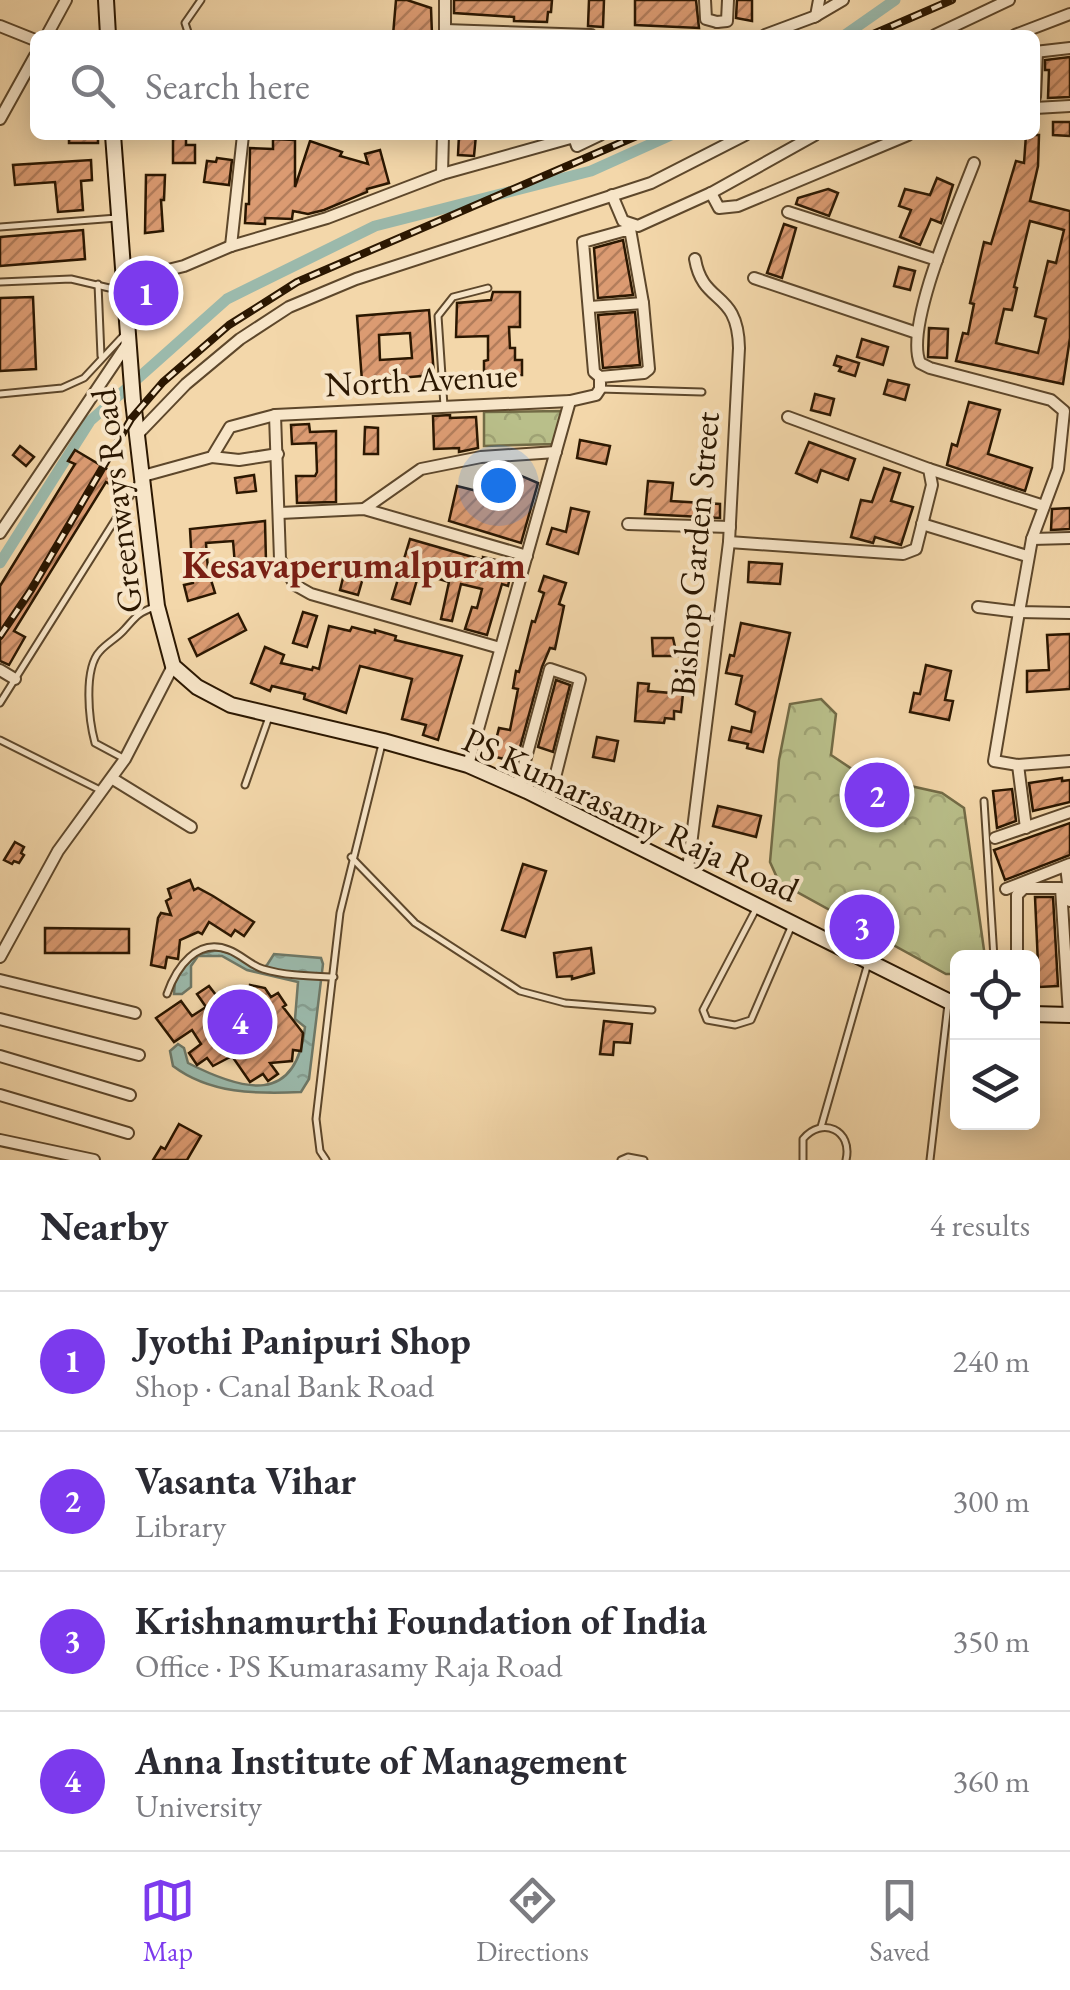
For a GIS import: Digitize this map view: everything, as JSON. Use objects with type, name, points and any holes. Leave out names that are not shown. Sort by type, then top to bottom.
[{"type":"street","points":[[50,30],[66,0]]},
{"type":"street","points":[[106,0],[108,30]]},
{"type":"street","points":[[444,30],[445,0]]},
{"type":"street","points":[[705,0],[706,19],[716,22],[728,21],[728,0]]},
{"type":"street","points":[[816,16],[819,0]]},
{"type":"street","points":[[794,30],[843,0]]},
{"type":"street","points":[[948,30],[1009,0]]},
{"type":"street","points":[[1028,30],[1070,14]]},
{"type":"street","points":[[778,30],[816,16]]},
{"type":"street","points":[[716,22],[717,30]]},
{"type":"street","points":[[0,26],[30,38]]},
{"type":"street","points":[[1040,52],[1070,48]]},
{"type":"street","points":[[0,118],[30,65]]},
{"type":"street","points":[[1040,108],[1070,106]]},
{"type":"street","name":"Greenways Road","points":[[113,140],[133,401],[157,606],[173,666]]},
{"type":"street","points":[[231,246],[242,140]]},
{"type":"street","points":[[442,174],[443,140]]},
{"type":"street","points":[[124,286],[231,246],[327,218],[442,174],[563,140]]},
{"type":"street","points":[[137,435],[199,373],[240,339],[289,307],[356,279],[651,183],[735,140]]},
{"type":"street","points":[[612,196],[623,221],[638,226],[710,193],[807,140]]},
{"type":"street","points":[[710,193],[720,208],[738,206],[881,140]]},
{"type":"street","points":[[974,163],[937,260],[917,332],[916,352],[920,363],[1051,400],[1061,406],[1066,416],[1064,469],[1044,506],[1027,556],[994,761],[1018,766],[1070,761]]},
{"type":"street","points":[[788,212],[937,260]]},
{"type":"street","points":[[590,307],[643,302],[630,229],[583,242],[594,372],[600,383]]},
{"type":"street","name":"Bishop Garden Street","points":[[688,870],[729,542],[738,325],[730,306],[704,287],[695,259]]},
{"type":"street","points":[[754,278],[917,332]]},
{"type":"street","name":"North Avenue","points":[[212,457],[230,428],[275,414],[570,401],[596,395],[600,383],[648,372],[643,302]]},
{"type":"street","points":[[0,534],[129,336]]},
{"type":"street","points":[[468,765],[570,401]]},
{"type":"street","points":[[275,414],[280,559],[295,585],[311,594],[500,648]]},
{"type":"street","points":[[788,417],[1044,506]]},
{"type":"street","points":[[364,510],[421,470],[480,457],[556,452]]},
{"type":"street","points":[[143,476],[212,457],[239,460],[278,454]]},
{"type":"street","points":[[729,542],[907,554],[916,549],[932,485],[929,469]]},
{"type":"street","points":[[280,513],[364,510],[526,556]]},
{"type":"street","points":[[628,524],[730,528]]},
{"type":"street","points":[[922,524],[1027,556]]},
{"type":"street","points":[[1032,538],[1070,538]]},
{"type":"street","points":[[978,608],[1070,613]]},
{"type":"street","points":[[0,956],[58,852],[125,759],[173,666],[197,687],[231,705],[383,741]]},
{"type":"street","points":[[0,670],[15,679]]},
{"type":"street","points":[[518,787],[550,670],[580,679],[549,801]]},
{"type":"street","name":"PS Kumarasamy Raja Road","points":[[383,741],[468,765],[549,801],[950,1000]]},
{"type":"street","points":[[1018,766],[1026,828]]},
{"type":"street","points":[[113,779],[191,826]]},
{"type":"street","points":[[995,838],[1070,812]]},
{"type":"street","points":[[1006,889],[1068,865],[1070,901]]},
{"type":"street","points":[[1018,950],[1016,895],[1024,888],[1061,888],[1070,1016],[1040,1014]]},
{"type":"street","points":[[0,980],[135,1012]]},
{"type":"street","points":[[0,1018],[139,1054]]},
{"type":"street","points":[[0,1056],[130,1096]]},
{"type":"street","points":[[0,1095],[128,1133]]},
{"type":"street","points":[[0,1140],[94,1160]]},
{"type":"lane","points":[[187,30],[185,23],[202,0]]},
{"type":"lane","points":[[0,228],[118,218]]},
{"type":"lane","points":[[0,282],[72,280],[124,286]]},
{"type":"lane","points":[[98,284],[101,356]]},
{"type":"lane","points":[[444,406],[438,316],[454,297],[488,288]]},
{"type":"lane","points":[[0,394],[62,388],[84,378],[101,356],[129,336]]},
{"type":"lane","points":[[600,383],[702,392]]},
{"type":"lane","points":[[0,703],[143,476]]},
{"type":"lane","points":[[125,759],[96,743],[88,720],[91,673],[96,654],[125,630],[134,615],[157,606]]},
{"type":"lane","points":[[244,785],[270,714]]},
{"type":"lane","points":[[0,740],[102,791]]},
{"type":"lane","points":[[326,1160],[320,1151],[316,1119],[340,912],[383,741]]},
{"type":"lane","points":[[984,801],[993,950]]},
{"type":"lane","points":[[352,857],[416,923],[520,991],[565,1003],[652,1010]]},
{"type":"lane","points":[[758,904],[702,1010],[707,1020],[735,1025],[751,1020],[793,922]]},
{"type":"lane","points":[[167,994],[182,963],[202,950],[226,949],[256,967],[295,976],[334,978]]},
{"type":"lane","points":[[822,1126],[869,960]]},
{"type":"lane","points":[[930,1160],[950,1023]]},
{"type":"lane","points":[[803,1160],[803,1140],[822,1126],[843,1135],[848,1150],[846,1160]]},
{"type":"lane","points":[[621,1160],[644,1160]]},
{"type":"green space","points":[[562,411],[554,444],[484,446],[484,412]]},
{"type":"green space","points":[[821,699],[836,714],[831,755],[861,775],[942,793],[964,808],[984,950],[950,950],[950,974],[779,882],[770,862],[779,760],[790,704]]},
{"type":"water","points":[[218,950],[233,954],[257,970],[267,965],[274,954],[321,958],[309,1079],[301,1092],[250,1092],[218,1087],[173,1066],[170,1051],[178,1044],[184,1048],[188,1063],[208,1073],[247,1085],[264,1085],[291,1070],[300,1052],[305,1027],[295,1019],[298,982],[247,970],[222,956],[198,956],[191,966],[191,987],[182,994],[174,994],[175,982],[190,956]]},
{"type":"building","points":[[396,0],[431,8],[432,30],[393,30]]},
{"type":"building","points":[[454,0],[552,0],[547,22],[454,13]]},
{"type":"building","points":[[589,0],[604,0],[603,27],[588,26]]},
{"type":"building","points":[[635,0],[696,0],[699,28],[635,25]]},
{"type":"building","points":[[737,0],[752,0],[752,21],[736,18]]},
{"type":"building","points":[[1070,57],[1070,97],[1048,98],[1049,70],[1045,70],[1045,60]]},
{"type":"building","points":[[1053,122],[1070,122],[1070,136],[1053,135]]},
{"type":"building","points":[[69,140],[98,140],[98,143]]},
{"type":"building","points":[[173,140],[195,145],[195,163],[173,163]]},
{"type":"building","points":[[273,140],[295,140],[295,187],[310,141],[368,164],[365,154],[380,150],[389,183],[324,210],[308,214],[293,211],[292,219],[265,218],[265,224],[245,223],[250,148],[273,149]]},
{"type":"building","points":[[459,140],[476,140],[474,156],[458,155]]},
{"type":"building","points":[[1026,140],[1039,140],[1030,201],[1070,211],[1070,338],[1063,384],[956,361],[963,333],[968,334],[974,304],[970,303],[984,242],[991,244],[1016,161],[1024,163]],"holes":[[[1030,221],[1064,230],[1056,263],[1048,261],[1035,316],[1046,319],[1038,353],[996,343],[1004,309],[1012,310]]]},
{"type":"building","points":[[217,158],[232,160],[229,185],[204,182],[207,161],[216,162]]},
{"type":"building","points":[[91,160],[92,180],[81,181],[83,210],[58,212],[55,182],[15,185],[13,165]]},
{"type":"building","points":[[146,175],[165,175],[161,200],[163,231],[145,233]]},
{"type":"building","points":[[937,178],[953,185],[941,223],[931,219],[920,245],[900,237],[911,210],[899,206],[905,189],[930,195]]},
{"type":"building","points":[[828,189],[838,193],[829,216],[796,204],[798,198]]},
{"type":"building","points":[[784,224],[796,228],[782,278],[767,273]]},
{"type":"building","points":[[83,230],[85,259],[0,266],[0,237]]},
{"type":"building","points":[[623,240],[633,295],[598,298],[594,248]]},
{"type":"building","points":[[899,267],[915,271],[910,290],[894,286]]},
{"type":"building","points":[[493,292],[520,292],[520,327],[509,327],[510,348],[515,348],[515,360],[522,360],[522,375],[484,376],[488,336],[456,337],[457,303],[491,300]]},
{"type":"building","points":[[33,297],[36,369],[0,371],[0,298]]},
{"type":"building","points":[[429,310],[434,375],[362,381],[357,316]],"holes":[[[410,333],[412,358],[380,360],[379,335]]]},
{"type":"building","points":[[635,312],[640,365],[603,368],[598,315]]},
{"type":"building","points":[[929,328],[948,329],[947,358],[928,357]]},
{"type":"building","points":[[862,339],[888,347],[883,365],[857,357]]},
{"type":"building","points":[[837,356],[859,363],[855,376],[839,371],[841,367],[834,365]]},
{"type":"building","points":[[888,380],[909,385],[905,400],[884,394]]},
{"type":"building","points":[[815,394],[834,399],[830,415],[811,410]]},
{"type":"building","points":[[969,402],[1000,410],[988,454],[1032,468],[1025,491],[947,465],[952,444],[957,446]]},
{"type":"building","points":[[433,416],[476,417],[478,448],[459,452],[459,448],[434,449]]},
{"type":"building","points":[[309,424],[310,432],[336,431],[336,502],[297,503],[296,476],[315,476],[317,472],[316,443],[292,444],[291,425]]},
{"type":"building","points":[[365,427],[378,428],[378,454],[364,454]]},
{"type":"building","points":[[580,440],[610,446],[606,464],[577,458]]},
{"type":"building","points":[[809,442],[855,459],[848,480],[821,470],[817,482],[796,473]]},
{"type":"building","points":[[20,446],[34,457],[26,466],[13,455]]},
{"type":"building","points":[[75,450],[117,475],[111,485],[106,482],[14,631],[25,637],[9,665],[0,661],[0,586],[75,464],[68,461]]},
{"type":"building","points":[[498,466],[538,483],[521,543],[449,521],[457,486],[485,493]]},
{"type":"building","points":[[884,468],[900,473],[891,501],[913,507],[901,545],[875,537],[873,543],[851,537],[861,500],[872,502]]},
{"type":"building","points":[[254,475],[256,491],[237,493],[235,478]]},
{"type":"building","points":[[648,481],[673,483],[671,501],[720,504],[720,518],[645,514]]},
{"type":"building","points":[[571,508],[589,512],[578,554],[547,544],[552,528],[566,532]]},
{"type":"building","points":[[1070,508],[1070,529],[1051,530],[1052,509]]},
{"type":"building","points":[[265,521],[266,562],[235,565],[233,541],[206,543],[215,593],[188,601],[184,585],[193,583],[190,529]]},
{"type":"building","points":[[410,539],[483,560],[513,564],[508,586],[502,584],[487,635],[465,629],[482,589],[461,584],[452,621],[441,619],[449,582],[419,573],[410,604],[392,599]]},
{"type":"building","points":[[749,562],[782,564],[780,584],[748,582]]},
{"type":"building","points":[[346,566],[365,571],[358,595],[340,590]]},
{"type":"building","points":[[544,576],[566,583],[559,604],[564,606],[555,649],[550,648],[542,667],[516,762],[492,756],[499,728],[510,730],[518,689],[513,688],[516,671],[519,672],[544,593],[539,591]]},
{"type":"building","points":[[303,612],[317,616],[307,647],[293,643]]},
{"type":"building","points":[[238,614],[246,630],[197,656],[189,639]]},
{"type":"building","points":[[741,623],[790,633],[763,752],[729,740],[732,727],[751,732],[755,712],[736,704],[742,676],[726,673]]},
{"type":"building","points":[[329,626],[350,631],[352,627],[375,630],[396,636],[395,640],[462,656],[438,740],[423,735],[426,725],[402,719],[412,679],[360,666],[346,713],[304,699],[305,694],[272,686],[270,691],[251,683],[265,647],[284,655],[281,663],[319,669]]},
{"type":"building","points":[[1070,634],[1070,689],[1027,692],[1027,671],[1049,670],[1047,635]]},
{"type":"building","points":[[652,638],[673,638],[677,656],[653,656]]},
{"type":"building","points":[[926,665],[951,671],[945,700],[953,701],[949,720],[910,712],[914,693],[920,694]]},
{"type":"building","points":[[556,680],[570,685],[553,752],[538,747]]},
{"type":"building","points":[[638,683],[649,684],[648,691],[683,694],[681,712],[674,711],[674,719],[665,718],[664,723],[635,721]]},
{"type":"building","points":[[597,737],[618,741],[614,761],[593,757]]},
{"type":"building","points":[[1070,780],[1070,802],[1033,811],[1029,783]]},
{"type":"building","points":[[1012,789],[1016,821],[997,828],[993,791]]},
{"type":"building","points":[[718,806],[761,816],[756,837],[713,826]]},
{"type":"building","points":[[1070,823],[1070,855],[1005,880],[994,850]]},
{"type":"building","points":[[15,842],[24,847],[24,855],[19,863],[12,864],[4,860]]},
{"type":"building","points":[[523,864],[546,871],[525,937],[502,930]]},
{"type":"building","points":[[190,880],[194,890],[198,888],[213,896],[254,922],[244,936],[235,930],[231,936],[209,922],[202,934],[180,940],[178,959],[167,957],[165,968],[151,965],[158,918],[161,913],[171,915],[166,901],[171,898],[168,889]]},
{"type":"building","points":[[1035,897],[1053,897],[1058,986],[1040,987]]},
{"type":"building","points":[[45,928],[129,929],[129,953],[45,953]]},
{"type":"building","points":[[591,948],[594,973],[572,979],[557,977],[554,953]]},
{"type":"building","points":[[250,985],[265,988],[271,997],[278,993],[286,1005],[283,1007],[303,1033],[301,1051],[293,1050],[292,1061],[270,1063],[278,1074],[268,1081],[263,1074],[250,1082],[232,1056],[213,1066],[207,1058],[197,1065],[189,1053],[201,1044],[192,1030],[174,1042],[156,1018],[181,1001],[192,1016],[206,1007],[197,994],[209,986],[216,995],[226,989],[246,1019]]},
{"type":"building","points":[[604,1021],[632,1024],[630,1043],[614,1042],[613,1055],[600,1054]]},
{"type":"building","points":[[179,1124],[201,1136],[187,1160],[153,1160],[161,1147],[165,1149]]},
{"type":"waterway","points":[[852,30],[895,0]]},
{"type":"waterway","points":[[0,563],[90,421],[227,299],[375,226],[591,171],[660,140]]},
{"type":"railway","points":[[883,30],[952,0]]},
{"type":"railway","points":[[0,636],[131,419],[163,382],[229,325],[297,282],[627,140]]},
{"type":"place","name":"Jyothi Panipuri Shop","points":[[146,293]]},
{"type":"place","name":"Vasanta Vihar","points":[[877,795]]},
{"type":"place","name":"Krishnamurthi Foundation of India","points":[[862,927]]},
{"type":"place","name":"Anna Institute of Management","points":[[240,1022]]},
{"type":"district","name":"Kesavaperumalpuram","points":[[354,564]]}]
